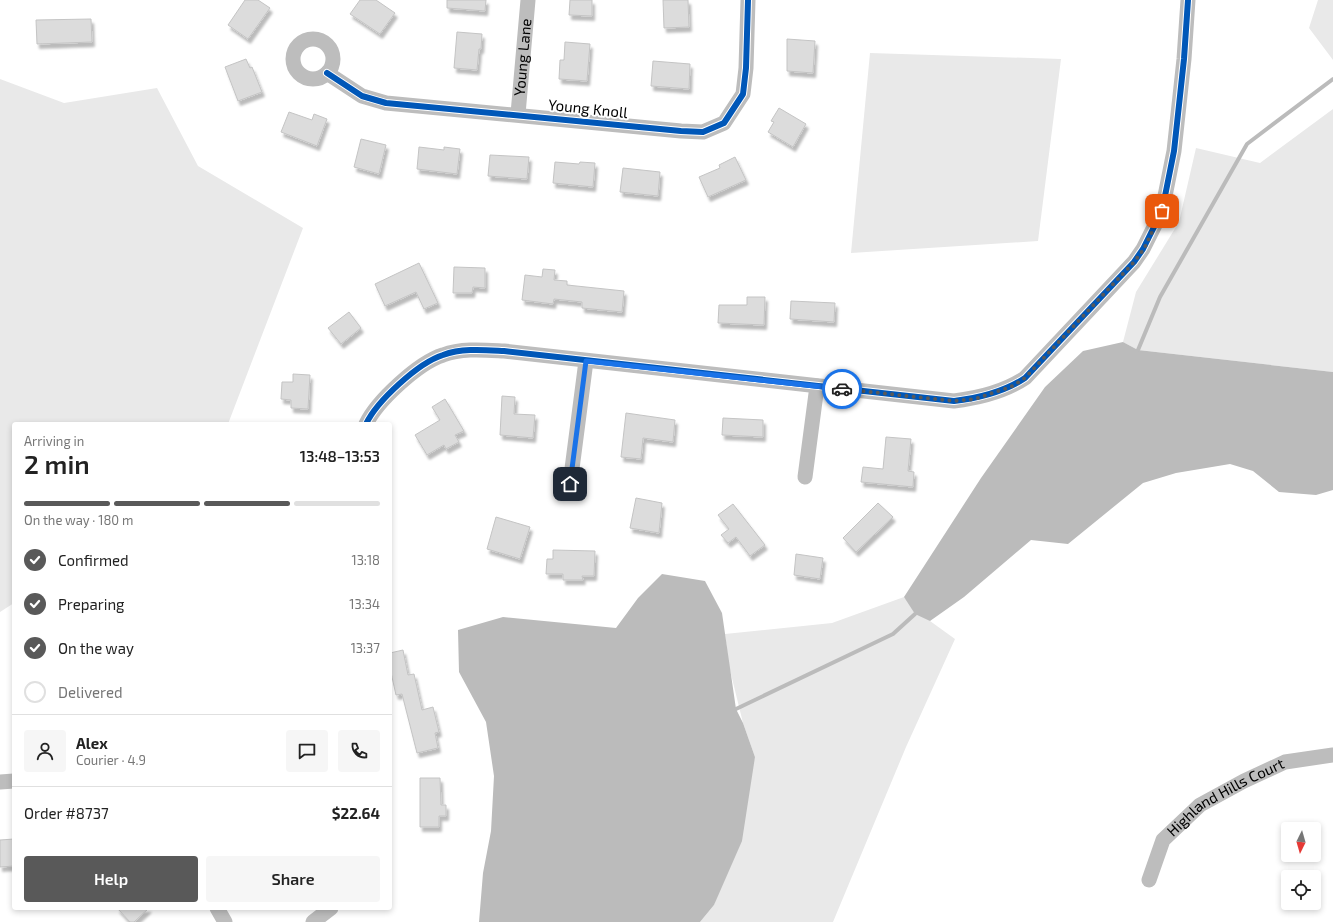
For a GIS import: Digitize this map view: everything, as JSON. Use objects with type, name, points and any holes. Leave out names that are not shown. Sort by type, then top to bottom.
[{"type":"street","name":"Young Lane","points":[[518,114],[528,0]]},
{"type":"street","name":"Young Knoll","points":[[328,73],[362,96],[386,103],[703,132],[724,123],[743,94],[746,68],[748,0]]},
{"type":"street","points":[[367,422],[386,397],[409,375],[442,355],[483,350],[954,401],[975,399],[1013,386],[1025,378],[1134,262],[1144,249],[1162,211],[1174,151],[1184,59],[1188,0]]},
{"type":"street","points":[[570,484],[586,361]]},
{"type":"street","points":[[805,477],[817,386]]},
{"type":"street","name":"Highland Hills Court","points":[[1150,880],[1163,840],[1200,805],[1244,781],[1285,762],[1333,755]]},
{"type":"street","points":[[0,782],[12,780]]},
{"type":"street","points":[[218,910],[225,922]]},
{"type":"street","points":[[313,922],[328,910]]},
{"type":"shaded area","points":[[1318,0],[1333,0],[1333,60],[1309,28]]},
{"type":"shaded area","points":[[870,53],[1061,59],[1038,241],[851,253]]},
{"type":"shaded area","points":[[0,79],[64,103],[157,88],[198,166],[303,228],[229,422],[12,422],[12,604],[0,612]]},
{"type":"shaded area","points":[[1333,109],[1333,372],[1138,350],[1123,342],[1136,292],[1179,222],[1196,148],[1260,163]]},
{"type":"shaded area","points":[[1123,342],[1138,350],[1333,372],[1333,490],[1316,495],[1279,492],[1253,471],[1230,464],[1176,473],[1143,483],[1068,544],[1031,540],[964,597],[930,621],[915,614],[904,597],[981,478],[1045,387],[1083,351]]},
{"type":"shaded area","points":[[662,574],[705,581],[722,613],[736,709],[743,723],[755,757],[742,841],[714,905],[700,922],[479,922],[483,873],[491,831],[494,776],[486,722],[459,672],[458,630],[503,617],[616,628],[638,598]]},
{"type":"shaded area","points":[[904,597],[930,621],[955,639],[906,747],[833,922],[700,922],[714,905],[755,757],[743,723],[729,666],[725,634],[832,623]]},
{"type":"building","points":[[245,0],[258,0],[270,8],[248,39],[228,25]]},
{"type":"building","points":[[360,0],[376,0],[395,13],[380,34],[350,14]]},
{"type":"building","points":[[447,0],[486,0],[485,11],[447,8]]},
{"type":"building","points":[[570,0],[592,0],[592,16],[569,15]]},
{"type":"building","points":[[663,0],[688,0],[689,27],[664,28]]},
{"type":"building","points":[[91,19],[92,42],[37,44],[36,20]]},
{"type":"building","points":[[457,32],[482,34],[477,70],[454,68]]},
{"type":"building","points":[[787,39],[815,41],[813,73],[787,71]]},
{"type":"building","points":[[565,42],[590,44],[587,81],[559,79],[560,60],[564,60]]},
{"type":"building","points":[[246,59],[250,68],[252,67],[262,92],[238,101],[225,67]]},
{"type":"building","points":[[653,61],[690,64],[689,89],[651,86]]},
{"type":"building","points":[[779,108],[806,124],[793,147],[768,132],[774,122],[771,121]]},
{"type":"building","points":[[289,112],[312,120],[314,114],[327,119],[317,146],[281,132]]},
{"type":"building","points":[[361,139],[386,145],[379,174],[354,167]]},
{"type":"building","points":[[419,147],[444,150],[444,147],[460,149],[457,174],[417,169]]},
{"type":"building","points":[[490,155],[529,157],[527,179],[488,176]]},
{"type":"building","points":[[735,157],[746,180],[708,197],[699,177],[720,168],[719,165]]},
{"type":"building","points":[[555,162],[579,164],[580,162],[595,163],[593,187],[553,183]]},
{"type":"building","points":[[623,168],[660,172],[658,196],[620,192]]},
{"type":"building","points":[[419,263],[438,303],[424,309],[416,292],[385,306],[375,284]]},
{"type":"building","points":[[454,267],[485,268],[485,288],[473,287],[472,293],[453,293]]},
{"type":"building","points":[[543,269],[555,270],[554,280],[567,281],[567,285],[624,291],[622,312],[582,308],[582,302],[554,299],[553,304],[522,300],[525,275],[542,277]]},
{"type":"building","points":[[747,297],[765,297],[764,325],[718,323],[719,305],[747,305]]},
{"type":"building","points":[[791,301],[835,303],[834,322],[790,319]]},
{"type":"building","points":[[349,312],[361,328],[341,344],[328,328]]},
{"type":"building","points":[[293,374],[310,375],[308,409],[291,408],[291,400],[281,399],[282,382],[293,382]]},
{"type":"building","points":[[502,396],[515,397],[514,414],[535,415],[533,438],[500,435]]},
{"type":"building","points":[[445,399],[464,431],[455,435],[459,442],[446,449],[444,445],[427,455],[415,435],[440,420],[432,407]]},
{"type":"building","points":[[626,413],[675,420],[673,442],[643,438],[641,459],[621,457]]},
{"type":"building","points":[[723,418],[763,420],[763,437],[722,435]]},
{"type":"building","points":[[886,437],[911,439],[908,471],[914,472],[913,487],[861,482],[863,467],[883,469]]},
{"type":"building","points":[[636,498],[662,503],[659,533],[630,528]]},
{"type":"building","points":[[878,503],[893,517],[856,552],[843,538]]},
{"type":"building","points":[[733,504],[765,545],[750,556],[736,537],[728,543],[721,535],[729,529],[718,515]]},
{"type":"building","points":[[496,517],[530,527],[520,559],[487,549]]},
{"type":"building","points":[[553,550],[595,551],[594,576],[582,576],[583,580],[563,580],[563,574],[546,574],[547,559],[553,559]]},
{"type":"building","points":[[796,554],[823,558],[820,579],[794,575]]},
{"type":"building","points":[[403,650],[408,675],[414,674],[422,710],[433,707],[439,732],[435,733],[438,748],[417,753],[402,694],[396,695],[392,677],[392,653]]},
{"type":"building","points":[[420,778],[440,778],[441,805],[446,805],[446,816],[439,816],[439,827],[420,827]]},
{"type":"building","points":[[12,839],[12,866],[0,867],[0,840]]},
{"type":"building","points":[[119,910],[147,910],[134,922],[130,922]]},
{"type":"waterway","points":[[1138,350],[1160,297],[1247,144],[1333,79]]},
{"type":"waterway","points":[[736,709],[893,634],[915,614]]},
{"type":"cycle path","points":[[327,73],[362,96],[386,103],[703,132],[724,123],[743,94],[746,68],[748,0]]},
{"type":"cycle path","points":[[367,422],[371,415],[389,394],[411,374],[433,359],[465,350],[504,351],[954,401],[991,394],[1017,383],[1025,378],[1134,262],[1143,249],[1162,211],[1174,151],[1184,59],[1188,0]]},
{"type":"way so far","points":[[842,389],[954,401],[975,399],[1013,386],[1025,378],[1134,262],[1144,249],[1162,211]]},
{"type":"route","points":[[570,484],[586,361],[842,389]]}]
